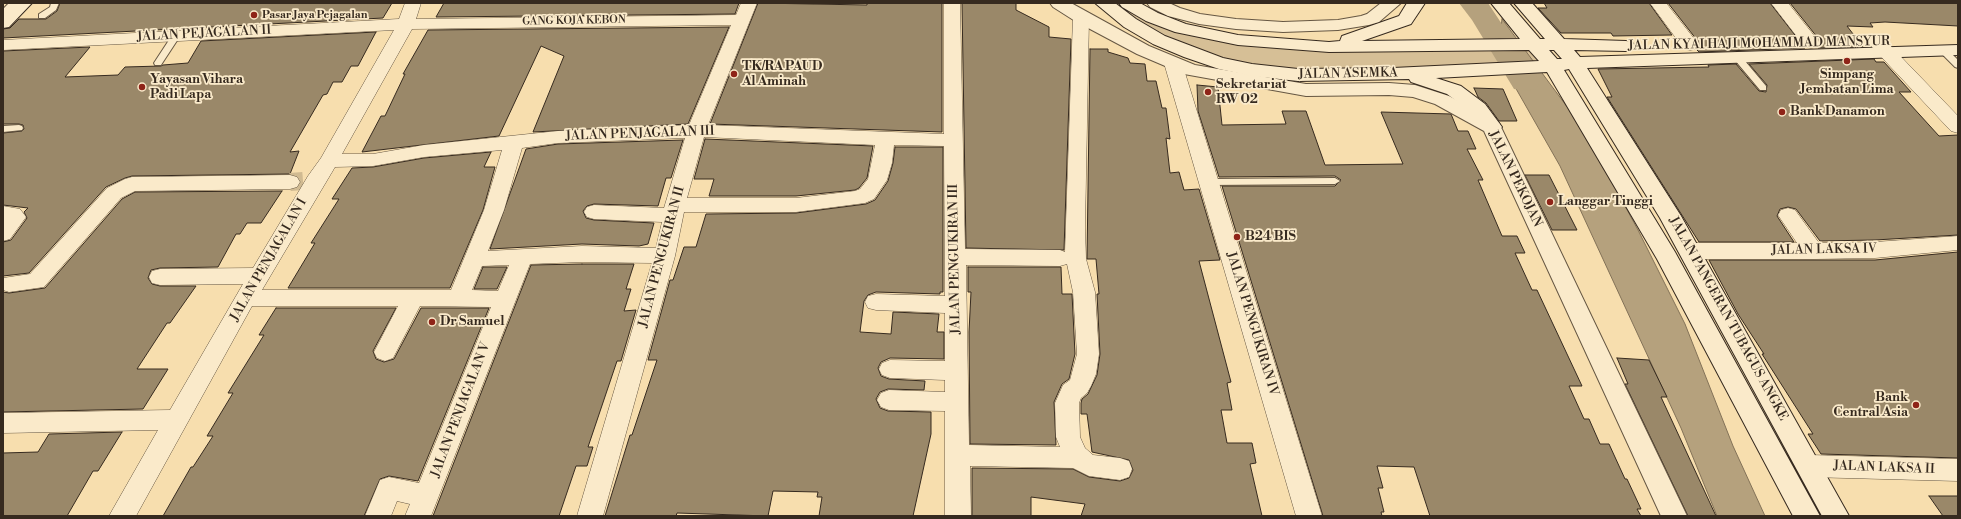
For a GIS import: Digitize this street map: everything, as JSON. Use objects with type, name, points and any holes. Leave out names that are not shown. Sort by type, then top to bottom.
[{"type":"main road","points":[[3,23],[23,3]]},
{"type":"main road","name":"JALAN PEKOJAN","points":[[1059,3],[1081,17],[1143,50],[1191,70],[1306,90],[1389,89],[1415,91],[1442,100],[1492,127],[1674,516]]},
{"type":"main road","name":"JALAN ASEMKA","points":[[1104,3],[1130,23],[1159,40],[1219,63],[1252,70],[1298,75],[1393,74],[1488,70],[1550,60]]},
{"type":"main road","points":[[1128,3],[1152,17],[1181,28],[1238,40],[1329,47],[1528,44]]},
{"type":"main road","points":[[1156,3],[1174,12],[1199,19],[1236,24],[1283,27],[1338,25],[1363,21],[1373,18],[1392,3]]},
{"type":"main road","name":"JALAN PANGERAN TUBAGUS ANGKE","points":[[1500,3],[1528,44],[1550,60],[1667,258],[1807,516]]},
{"type":"main road","points":[[1523,3],[1550,60]]},
{"type":"main road","points":[[1329,47],[1405,20],[1416,4]]},
{"type":"main road","name":"JALAN KYAI HAJI MOHAMMAD MANSYUR","points":[[1550,60],[1574,62],[1696,51],[1737,57],[1958,40]]},
{"type":"main road","name":"JALAN KYAI HAJI MOHAMMAD MANSYUR","points":[[1550,60],[1811,43],[1950,50]]},
{"type":"main road","name":"JALAN PANGERAN TUBAGUS ANGKE","points":[[1574,62],[1670,216],[1810,466],[1836,516]]},
{"type":"main road","points":[[1393,74],[1426,80],[1454,90],[1478,108],[1492,127]]},
{"type":"street","name":"JALAN PENJAGALAN I","points":[[122,516],[259,276],[303,182],[329,161],[406,24],[413,3]]},
{"type":"street","name":"JALAN PENGUKIRAN II","points":[[590,516],[665,256],[674,210],[696,130],[749,3]]},
{"type":"street","name":"JALAN PENGUKIRAN III","points":[[952,3],[958,516]]},
{"type":"street","points":[[1658,3],[1696,51]]},
{"type":"street","points":[[1779,3],[1811,43]]},
{"type":"street","points":[[1081,17],[1075,228],[1076,259],[1084,292],[1088,354],[1084,374],[1079,386],[1070,392],[1067,403],[1068,437],[1075,455],[1088,465],[1120,469]]},
{"type":"street","name":"GANG KOJA KEBON","points":[[406,24],[742,20]]},
{"type":"street","name":"JALAN PEJAGALAN II","points":[[3,45],[406,24]]},
{"type":"street","points":[[1882,47],[1958,127]]},
{"type":"street","name":"JALAN PENGUKIRAN IV","points":[[1173,63],[1309,516]]},
{"type":"street","name":"JALAN PENJAGALAN III","points":[[329,161],[373,160],[424,151],[514,143],[558,136],[696,130],[885,139],[953,140]]},
{"type":"street","points":[[594,212],[796,205],[858,198],[867,194],[877,180],[882,163],[885,139]]},
{"type":"street","points":[[459,298],[494,210],[514,143]]},
{"type":"street","points":[[5,286],[36,282],[114,193],[132,184],[303,182]]},
{"type":"street","points":[[3,213],[13,214],[16,217],[3,234]]},
{"type":"street","points":[[1788,215],[1814,251]]},
{"type":"street","points":[[955,251],[1042,243]]},
{"type":"street","name":"JALAN LAKSA IV","points":[[1690,251],[1875,250],[1958,243]]},
{"type":"street","points":[[955,251],[1060,258]]},
{"type":"street","points":[[475,259],[582,254],[665,256]]},
{"type":"street","name":"JALAN PENJAGALAN V","points":[[378,516],[389,488],[422,506],[522,258]]},
{"type":"street","points":[[160,277],[259,276]]},
{"type":"street","points":[[246,298],[505,299]]},
{"type":"street","points":[[385,352],[413,298]]},
{"type":"street","points":[[876,302],[955,305]]},
{"type":"street","points":[[890,369],[956,371]]},
{"type":"street","points":[[889,400],[956,402]]},
{"type":"street","points":[[3,423],[176,420]]},
{"type":"street","points":[[957,455],[1078,458]]},
{"type":"street","name":"JALAN LAKSA II","points":[[1810,466],[1958,470]]},
{"type":"lane","points":[[3,13],[13,3]]},
{"type":"lane","points":[[42,16],[53,8],[55,3]]},
{"type":"lane","points":[[158,63],[176,36]]},
{"type":"lane","points":[[1950,50],[1958,65]]},
{"type":"lane","points":[[1737,57],[1763,88]]},
{"type":"lane","points":[[3,129],[19,128]]},
{"type":"lane","points":[[1209,182],[1335,181]]},
{"type":"shaded area","points":[[1104,3],[1128,3],[1182,28],[1329,47],[1521,44],[1552,65],[1298,75],[1178,48]]},
{"type":"shaded area","points":[[1502,19],[1582,127],[1638,230],[1685,324],[1733,446],[1765,516],[1717,516],[1681,428],[1560,166],[1498,57]]},
{"type":"building","points":[[60,3],[392,3],[383,18],[3,38],[3,29],[10,28],[19,19],[46,19],[57,11]]},
{"type":"building","points":[[444,3],[739,3],[735,14],[436,17]]},
{"type":"building","points":[[758,3],[867,5],[867,3],[942,3],[942,132],[710,124]]},
{"type":"building","points":[[962,3],[1016,3],[1016,10],[1049,27],[1049,37],[1071,39],[1064,250],[966,248]]},
{"type":"building","points":[[1544,3],[1649,3],[1672,35],[1613,36],[1611,33],[1561,33],[1538,8],[1547,8]]},
{"type":"building","points":[[1668,3],[1770,3],[1805,48],[1699,52],[1697,50],[1700,44]]},
{"type":"building","points":[[1790,3],[1958,3],[1958,26],[1885,22],[1870,23],[1873,27],[1847,26],[1863,47],[1818,48],[1821,42]]},
{"type":"building","points":[[729,27],[688,124],[533,132],[564,56],[541,46],[499,136],[362,152],[381,116],[385,116],[405,74],[403,74],[428,30]]},
{"type":"building","points":[[376,32],[358,66],[351,66],[342,82],[333,82],[327,94],[323,95],[290,152],[299,151],[290,174],[132,176],[125,178],[106,187],[29,273],[3,276],[3,242],[11,240],[27,218],[24,212],[28,208],[3,205],[3,133],[22,131],[24,129],[23,125],[19,124],[3,124],[3,51],[90,47],[65,77],[118,75],[125,67],[161,66],[188,63],[201,41]]},
{"type":"building","points":[[1090,49],[1108,49],[1108,52],[1128,58],[1130,63],[1145,64],[1147,81],[1156,81],[1162,108],[1166,108],[1170,139],[1166,138],[1170,173],[1179,172],[1184,190],[1199,189],[1220,260],[1199,261],[1231,382],[1227,383],[1232,410],[1221,410],[1227,443],[1252,443],[1256,463],[1250,464],[1262,516],[1081,516],[1085,504],[1031,497],[1031,516],[972,516],[972,468],[1073,469],[1089,477],[1120,481],[1129,478],[1133,470],[1129,460],[1092,452],[1087,414],[1081,414],[1082,399],[1088,394],[1097,375],[1100,354],[1097,294],[1099,294],[1096,259],[1087,259]]},
{"type":"building","points":[[1874,59],[1876,62],[1884,62],[1911,92],[1899,92],[1939,136],[1958,135],[1958,235],[1875,240],[1820,241],[1796,209],[1788,207],[1780,209],[1777,216],[1794,242],[1699,242],[1607,97],[1612,97],[1598,69],[1709,67],[1708,65],[1736,64],[1759,91],[1766,92],[1767,85],[1749,64]]},
{"type":"building","points":[[1197,85],[1218,87],[1222,125],[1286,124],[1282,111],[1306,111],[1325,165],[1403,164],[1381,112],[1451,114],[1458,131],[1468,131],[1476,149],[1467,149],[1483,180],[1478,180],[1502,236],[1517,236],[1525,253],[1515,253],[1532,290],[1537,290],[1582,386],[1569,386],[1584,419],[1589,419],[1600,444],[1609,444],[1641,509],[1637,509],[1641,516],[1430,516],[1414,467],[1377,466],[1383,488],[1378,488],[1384,512],[1381,512],[1382,516],[1323,516],[1222,186],[1335,186],[1341,180],[1335,176],[1219,177],[1198,111]]},
{"type":"building","points":[[1474,88],[1503,89],[1517,121],[1499,121],[1486,103],[1478,97]]},
{"type":"building","points":[[705,139],[873,146],[867,178],[859,188],[855,190],[796,196],[709,196],[714,179],[694,179]]},
{"type":"building","points":[[683,140],[671,178],[666,178],[658,206],[594,204],[587,206],[583,211],[586,218],[594,220],[654,223],[648,244],[639,246],[582,244],[490,249],[526,149],[558,144]]},
{"type":"building","points":[[895,147],[943,147],[943,292],[940,292],[940,294],[876,292],[868,295],[864,301],[860,332],[891,334],[893,312],[939,314],[937,332],[944,332],[944,359],[890,358],[881,362],[878,368],[881,376],[889,379],[925,381],[924,390],[888,389],[880,392],[876,399],[880,408],[888,411],[931,412],[931,434],[913,516],[819,516],[822,497],[817,497],[818,492],[773,491],[768,516],[677,513],[676,516],[605,516],[630,435],[632,435],[657,360],[648,360],[670,280],[673,280],[684,247],[696,247],[706,214],[796,213],[866,204],[875,200],[888,181],[893,163]]},
{"type":"building","points":[[491,152],[484,167],[495,167],[483,210],[450,288],[288,288],[315,243],[311,243],[339,199],[332,199],[352,168],[373,167],[424,158]]},
{"type":"building","name":"Langgar Tinggi","points":[[1525,175],[1549,175],[1577,230],[1552,230]]},
{"type":"building","points":[[282,191],[261,223],[247,223],[240,234],[236,234],[218,267],[160,268],[151,270],[148,278],[152,284],[160,286],[196,286],[170,323],[167,323],[137,369],[168,369],[143,409],[3,412],[3,292],[9,293],[45,288],[122,199],[135,192]]},
{"type":"building","points":[[1958,252],[1958,458],[1821,454],[1808,434],[1813,434],[1738,314],[1709,260],[1875,260]]},
{"type":"building","points":[[634,264],[626,289],[631,289],[624,311],[636,310],[621,361],[617,361],[588,447],[593,447],[587,466],[576,466],[559,516],[433,516],[531,265]]},
{"type":"building","points":[[483,267],[507,267],[497,289],[474,289]]},
{"type":"building","points":[[968,267],[1061,267],[1062,294],[1072,294],[1075,354],[1069,379],[1062,384],[1054,402],[1056,445],[970,444],[969,332],[971,292],[968,292]]},
{"type":"building","points":[[276,308],[396,308],[373,351],[376,359],[384,362],[394,359],[421,308],[489,308],[418,481],[389,476],[380,479],[364,516],[163,516],[191,467],[193,467],[213,436],[207,436],[233,393],[228,393],[264,335],[259,335]]},
{"type":"building","points":[[1617,358],[1649,360],[1667,397],[1661,397],[1716,516],[1688,516],[1625,384],[1628,384]]},
{"type":"building","points":[[122,432],[98,471],[93,471],[67,516],[3,516],[3,453],[38,452],[49,434]]},
{"type":"building","points":[[1929,496],[1958,496],[1958,516],[1943,516]]},
{"type":"waterway","points":[[1473,3],[1484,16],[1525,82]]},
{"type":"tunnel","points":[[290,182],[303,181]]},
{"type":"place","name":"Pasar Jaya Pejagalan","points":[[254,15]]},
{"type":"place","name":"Simpang Jembatan Lima","points":[[1847,61]]},
{"type":"place","name":"TK/RA PAUD Al Aminah","points":[[734,74]]},
{"type":"place","name":"Yayasan Vihara Padi Lapa","points":[[142,87]]},
{"type":"place","name":"Sekretariat RW 02","points":[[1208,92]]},
{"type":"place","name":"Bank Danamon","points":[[1782,112]]},
{"type":"place","name":"Langgar Tinggi","points":[[1550,202]]},
{"type":"place","name":"B24 BIS","points":[[1237,237]]},
{"type":"place","name":"Dr Samuel","points":[[432,322]]},
{"type":"place","name":"Bank Central Asia","points":[[1916,405]]}]
